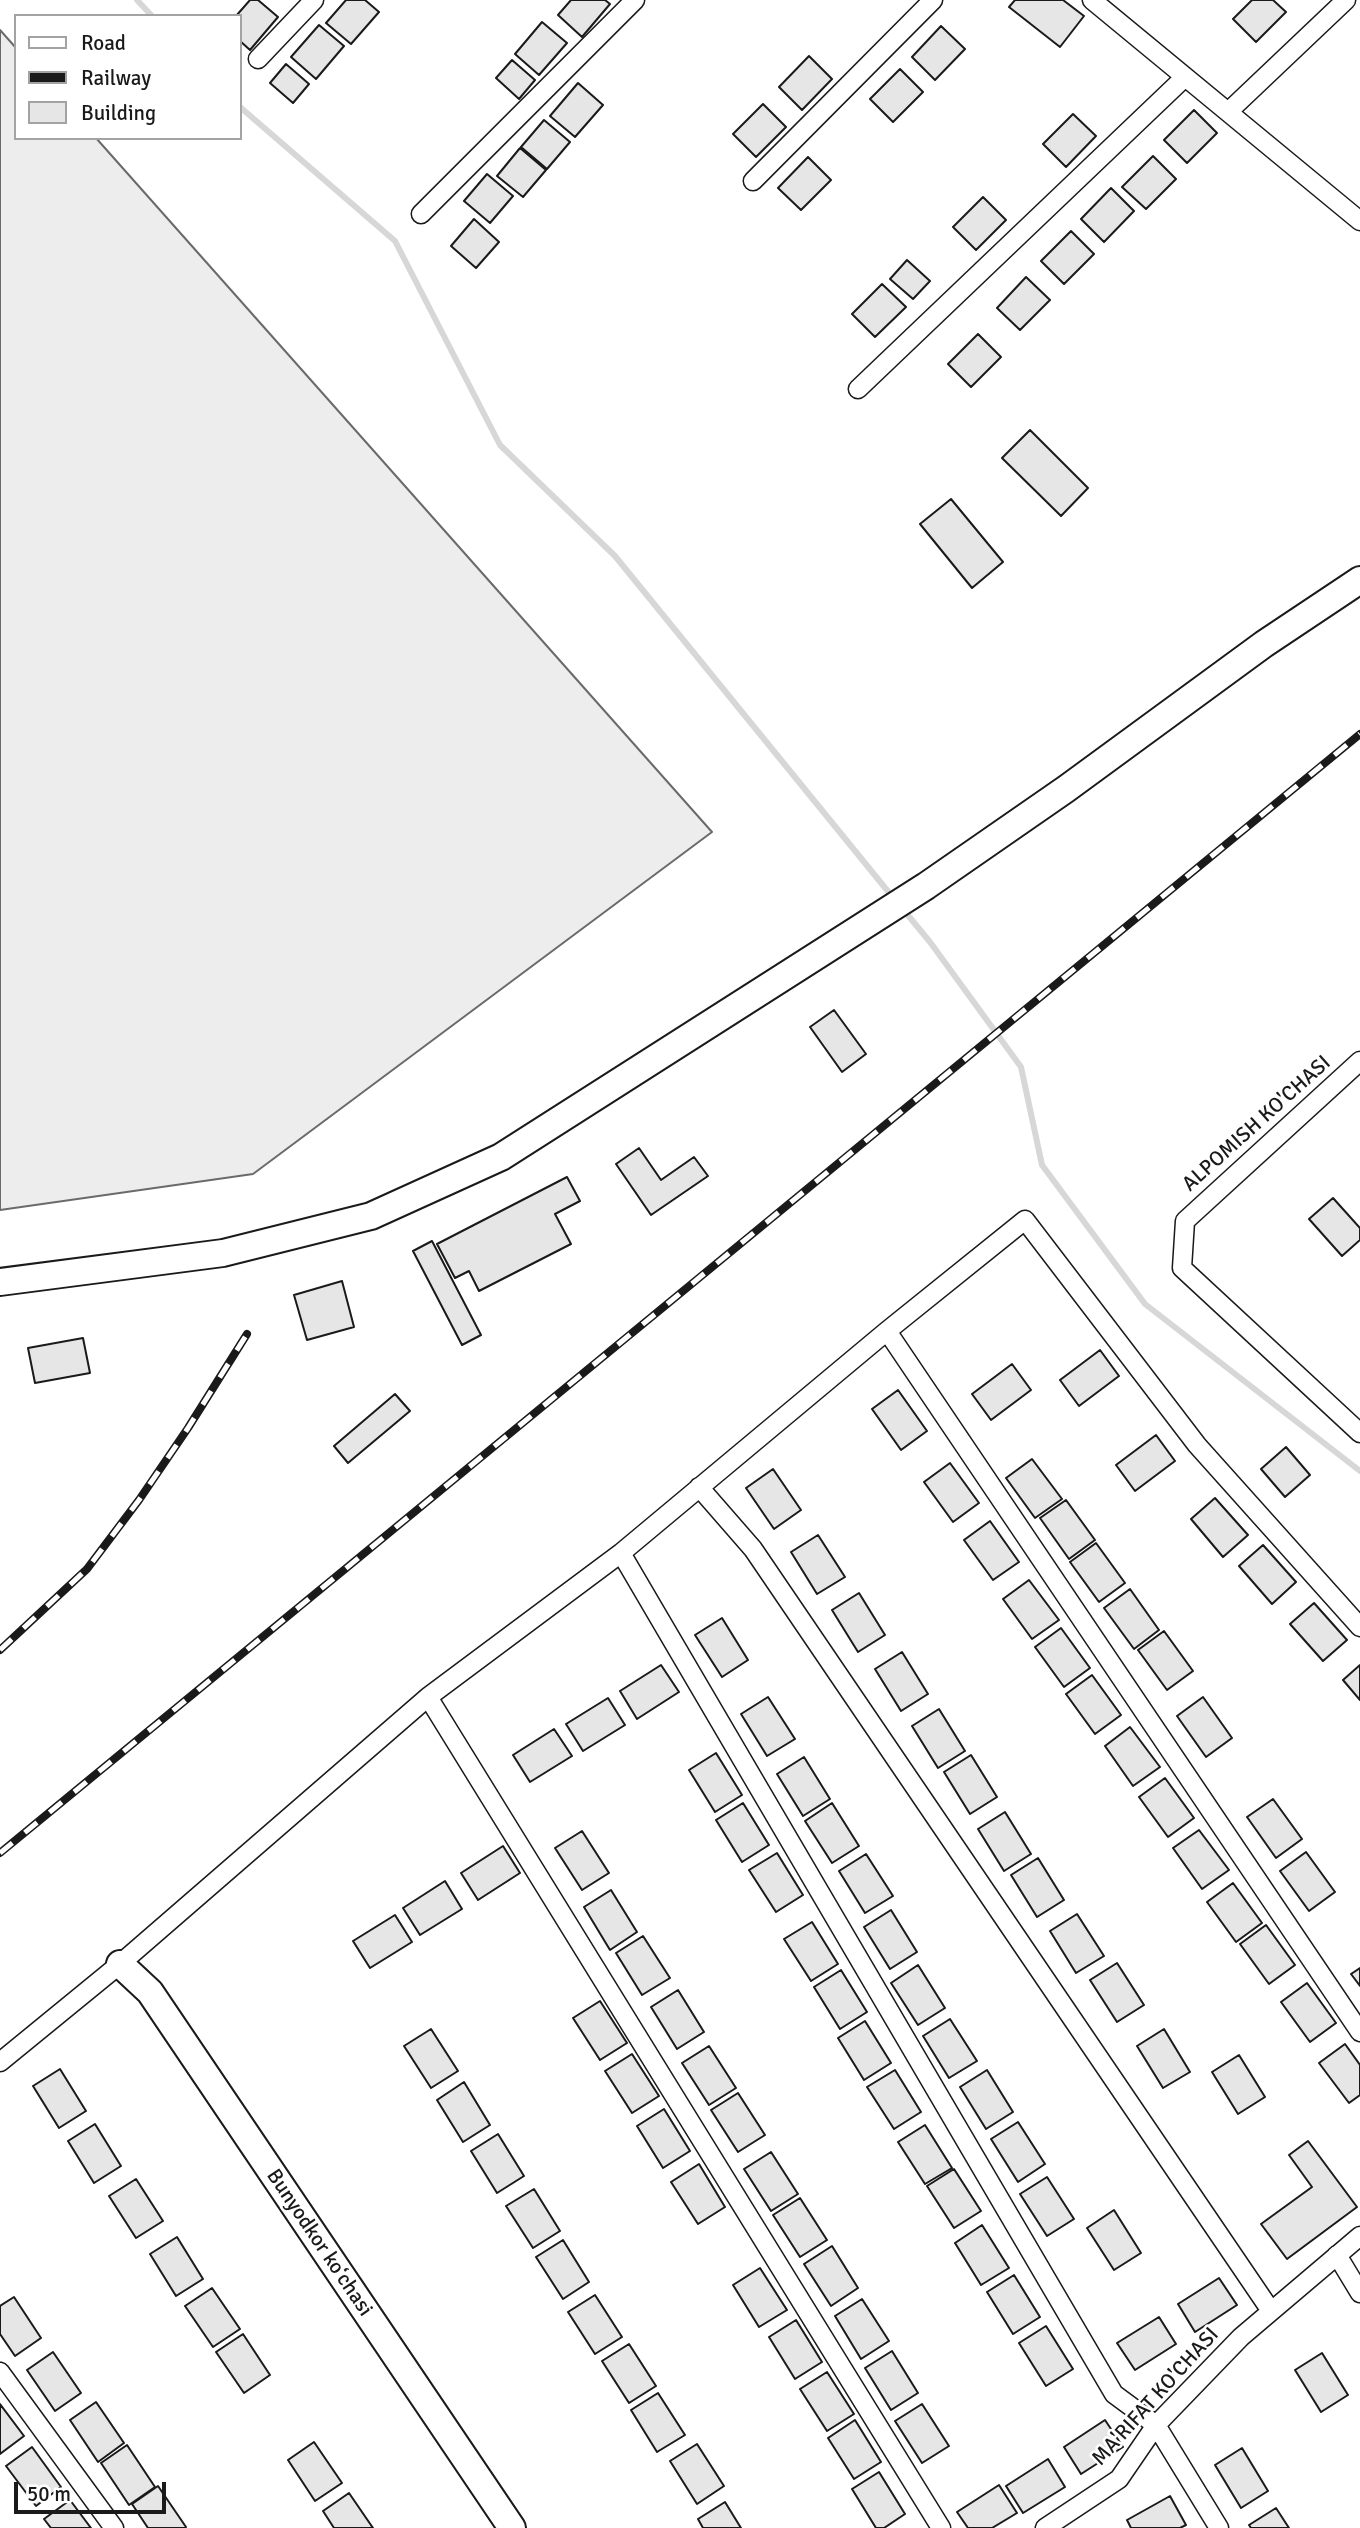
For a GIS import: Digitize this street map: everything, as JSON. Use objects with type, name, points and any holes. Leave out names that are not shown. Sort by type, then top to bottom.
[{"type":"main road","points":[[0,1282],[223,1253],[371,1216],[501,1157],[926,886],[1066,789],[1264,645],[1360,580]]},
{"type":"main road","name":"Bunyodkor koʻchasi","points":[[120,1964],[150,1992],[512,2528]]},
{"type":"street","points":[[258,59],[314,0]]},
{"type":"street","points":[[421,214],[635,0]]},
{"type":"street","points":[[753,181],[933,0]]},
{"type":"street","points":[[1092,0],[1360,221]]},
{"type":"street","points":[[1228,112],[1346,0]]},
{"type":"street","points":[[858,388],[1185,77]]},
{"type":"street","name":"ALPOMISH KO'CHASI","points":[[1360,1061],[1185,1221],[1182,1268],[1360,1433]]},
{"type":"street","points":[[0,2062],[120,1964],[428,1697],[621,1553],[887,1331],[1025,1220],[1197,1446],[1360,1627]]},
{"type":"street","points":[[887,1331],[1360,2032]]},
{"type":"street","points":[[699,1487],[753,1549],[1271,2311]]},
{"type":"street","points":[[621,1553],[1114,2394],[1156,2425],[1219,2528]]},
{"type":"street","points":[[428,1697],[941,2528]]},
{"type":"street","name":"MA'RIFAT KO'CHASI","points":[[1045,2528],[1119,2479],[1156,2425],[1241,2337],[1360,2236]]},
{"type":"street","points":[[1337,2255],[1360,2293]]},
{"type":"street","points":[[0,2372],[114,2528]]},
{"type":"shaded area","points":[[0,30],[14,46],[14,140],[98,140],[712,832],[253,1174],[0,1210]]},
{"type":"building","points":[[250,0],[258,0],[278,17],[250,50],[242,43],[242,14],[238,14]]},
{"type":"building","points":[[346,0],[365,0],[379,12],[351,44],[326,23]]},
{"type":"building","points":[[571,0],[605,0],[610,4],[582,37],[558,15]]},
{"type":"building","points":[[1015,0],[1063,0],[1084,16],[1060,47],[1009,7]]},
{"type":"building","points":[[1252,0],[1273,0],[1286,12],[1256,42],[1233,19]]},
{"type":"building","points":[[542,22],[567,43],[539,75],[515,54]]},
{"type":"building","points":[[319,25],[344,46],[316,79],[291,57]]},
{"type":"building","points":[[941,26],[965,49],[935,80],[912,57]]},
{"type":"building","points":[[809,56],[832,79],[802,110],[779,87]]},
{"type":"building","points":[[512,60],[535,80],[519,99],[496,78]]},
{"type":"building","points":[[286,64],[309,84],[293,103],[270,83]]},
{"type":"building","points":[[900,69],[923,92],[893,122],[870,99]]},
{"type":"building","points":[[578,83],[603,105],[575,137],[550,116]]},
{"type":"building","points":[[763,104],[786,127],[756,157],[733,134]]},
{"type":"building","points":[[1194,110],[1217,133],[1187,163],[1164,140]]},
{"type":"building","points":[[1073,114],[1096,136],[1066,167],[1043,144]]},
{"type":"building","points":[[544,120],[570,142],[547,169],[521,147]]},
{"type":"building","points":[[520,148],[546,170],[523,197],[497,176]]},
{"type":"building","points":[[1153,156],[1176,179],[1146,209],[1122,187]]},
{"type":"building","points":[[808,157],[831,180],[801,210],[778,188]]},
{"type":"building","points":[[487,174],[513,196],[490,223],[464,201]]},
{"type":"building","points":[[1111,188],[1134,211],[1104,242],[1081,219]]},
{"type":"building","points":[[983,197],[1006,220],[976,250],[953,227]]},
{"type":"building","points":[[474,219],[499,242],[476,268],[451,246]]},
{"type":"building","points":[[1071,231],[1094,254],[1064,284],[1041,261]]},
{"type":"building","points":[[907,260],[930,281],[913,299],[890,279]]},
{"type":"building","points":[[1026,277],[1050,300],[1020,330],[997,308]]},
{"type":"building","points":[[882,284],[906,307],[875,337],[852,314]]},
{"type":"building","points":[[978,334],[1001,357],[971,387],[948,364]]},
{"type":"building","points":[[1030,430],[1088,488],[1061,516],[1002,458]]},
{"type":"building","points":[[951,499],[1003,562],[972,588],[920,524]]},
{"type":"building","points":[[834,1010],[866,1054],[842,1072],[810,1027]]},
{"type":"building","points":[[639,1148],[661,1180],[694,1157],[708,1176],[651,1215],[616,1164]]},
{"type":"building","points":[[567,1177],[580,1201],[555,1214],[571,1244],[479,1291],[469,1271],[455,1278],[437,1244]]},
{"type":"building","points":[[1333,1198],[1360,1228],[1360,1240],[1342,1256],[1309,1219]]},
{"type":"building","points":[[432,1241],[481,1335],[462,1345],[413,1251]]},
{"type":"building","points":[[342,1281],[354,1327],[307,1340],[294,1295]]},
{"type":"building","points":[[83,1338],[90,1373],[35,1383],[28,1348]]},
{"type":"building","points":[[1100,1350],[1119,1376],[1079,1406],[1060,1380]]},
{"type":"building","points":[[1012,1364],[1031,1390],[991,1420],[972,1394]]},
{"type":"building","points":[[898,1390],[927,1431],[901,1450],[872,1409]]},
{"type":"building","points":[[395,1394],[410,1411],[348,1463],[334,1446]]},
{"type":"building","points":[[1156,1435],[1175,1461],[1135,1491],[1116,1465]]},
{"type":"building","points":[[1286,1447],[1310,1475],[1285,1497],[1261,1469]]},
{"type":"building","points":[[1032,1459],[1062,1499],[1035,1518],[1006,1478]]},
{"type":"building","points":[[950,1463],[979,1503],[953,1522],[924,1482]]},
{"type":"building","points":[[773,1469],[801,1510],[774,1529],[746,1488]]},
{"type":"building","points":[[1215,1498],[1248,1535],[1223,1557],[1191,1519]]},
{"type":"building","points":[[1066,1500],[1095,1540],[1069,1559],[1040,1518]]},
{"type":"building","points":[[990,1521],[1019,1562],[993,1580],[964,1540]]},
{"type":"building","points":[[818,1535],[845,1577],[817,1594],[791,1552]]},
{"type":"building","points":[[1096,1543],[1125,1583],[1099,1602],[1070,1562]]},
{"type":"building","points":[[1263,1545],[1296,1582],[1272,1604],[1239,1566]]},
{"type":"building","points":[[1029,1580],[1059,1620],[1032,1639],[1003,1599]]},
{"type":"building","points":[[1130,1589],[1159,1630],[1134,1649],[1104,1608]]},
{"type":"building","points":[[859,1593],[885,1635],[858,1652],[832,1610]]},
{"type":"building","points":[[1314,1603],[1347,1640],[1323,1661],[1290,1624]]},
{"type":"building","points":[[722,1618],[748,1660],[722,1677],[695,1635]]},
{"type":"building","points":[[1061,1628],[1090,1668],[1064,1687],[1035,1647]]},
{"type":"building","points":[[1164,1631],[1193,1671],[1167,1690],[1138,1650]]},
{"type":"building","points":[[902,1652],[928,1694],[901,1711],[875,1669]]},
{"type":"building","points":[[661,1665],[679,1692],[637,1719],[620,1691]]},
{"type":"building","points":[[1360,1665],[1360,1700],[1343,1680]]},
{"type":"building","points":[[1092,1675],[1121,1715],[1095,1734],[1066,1694]]},
{"type":"building","points":[[768,1697],[795,1739],[767,1756],[741,1714]]},
{"type":"building","points":[[1203,1697],[1232,1738],[1206,1757],[1177,1716]]},
{"type":"building","points":[[608,1698],[625,1725],[583,1751],[566,1724]]},
{"type":"building","points":[[939,1709],[965,1751],[938,1768],[912,1726]]},
{"type":"building","points":[[1130,1727],[1160,1767],[1133,1786],[1105,1746]]},
{"type":"building","points":[[554,1729],[572,1756],[530,1782],[513,1755]]},
{"type":"building","points":[[716,1753],[742,1795],[715,1812],[689,1770]]},
{"type":"building","points":[[971,1755],[997,1797],[970,1814],[944,1772]]},
{"type":"building","points":[[804,1757],[830,1799],[803,1816],[777,1774]]},
{"type":"building","points":[[1165,1778],[1194,1818],[1168,1837],[1139,1797]]},
{"type":"building","points":[[1273,1799],[1302,1839],[1276,1858],[1247,1817]]},
{"type":"building","points":[[743,1803],[769,1845],[742,1862],[716,1820]]},
{"type":"building","points":[[832,1803],[859,1846],[832,1863],[805,1821]]},
{"type":"building","points":[[1005,1812],[1031,1854],[1004,1871],[978,1829]]},
{"type":"building","points":[[1199,1830],[1229,1870],[1202,1889],[1173,1848]]},
{"type":"building","points":[[582,1831],[609,1873],[582,1890],[555,1848]]},
{"type":"building","points":[[503,1846],[520,1873],[478,1900],[461,1873]]},
{"type":"building","points":[[1306,1852],[1335,1892],[1309,1911],[1280,1871]]},
{"type":"building","points":[[777,1853],[803,1895],[776,1912],[749,1870]]},
{"type":"building","points":[[866,1854],[893,1896],[865,1913],[839,1871]]},
{"type":"building","points":[[1038,1858],[1064,1900],[1037,1917],[1011,1875]]},
{"type":"building","points":[[445,1881],[462,1909],[420,1935],[403,1908]]},
{"type":"building","points":[[1233,1883],[1262,1923],[1236,1942],[1207,1902]]},
{"type":"building","points":[[611,1890],[637,1932],[610,1950],[584,1907]]},
{"type":"building","points":[[891,1910],[917,1952],[890,1969],[864,1927]]},
{"type":"building","points":[[1077,1914],[1104,1956],[1076,1973],[1050,1931]]},
{"type":"building","points":[[395,1915],[412,1942],[370,1968],[353,1941]]},
{"type":"building","points":[[812,1922],[838,1964],[811,1981],[784,1939]]},
{"type":"building","points":[[1266,1925],[1295,1965],[1269,1984],[1240,1944]]},
{"type":"building","points":[[643,1936],[670,1978],[642,1995],[616,1953]]},
{"type":"building","points":[[1117,1963],[1144,2005],[1117,2022],[1090,1980]]},
{"type":"building","points":[[918,1965],[945,2008],[918,2025],[891,1983]]},
{"type":"building","points":[[1360,1968],[1360,1986],[1351,1974]]},
{"type":"building","points":[[841,1970],[867,2012],[840,2029],[814,1987]]},
{"type":"building","points":[[1307,1983],[1336,2023],[1310,2042],[1281,2002]]},
{"type":"building","points":[[678,1990],[704,2032],[677,2049],[651,2007]]},
{"type":"building","points":[[600,2001],[627,2043],[600,2060],[573,2018]]},
{"type":"building","points":[[950,2019],[977,2061],[949,2078],[923,2036]]},
{"type":"building","points":[[865,2021],[891,2063],[864,2080],[838,2038]]},
{"type":"building","points":[[431,2029],[458,2071],[431,2088],[404,2046]]},
{"type":"building","points":[[1164,2029],[1190,2072],[1163,2088],[1137,2046]]},
{"type":"building","points":[[1345,2044],[1360,2065],[1360,2095],[1349,2103],[1319,2063]]},
{"type":"building","points":[[709,2046],[736,2088],[709,2105],[682,2063]]},
{"type":"building","points":[[632,2054],[659,2096],[632,2113],[605,2071]]},
{"type":"building","points":[[1239,2055],[1265,2097],[1238,2114],[1212,2072]]},
{"type":"building","points":[[60,2069],[86,2111],[59,2128],[33,2086]]},
{"type":"building","points":[[895,2070],[921,2112],[894,2129],[867,2087]]},
{"type":"building","points":[[987,2070],[1013,2112],[986,2129],[960,2087]]},
{"type":"building","points":[[464,2082],[490,2125],[463,2142],[437,2100]]},
{"type":"building","points":[[738,2093],[765,2135],[738,2152],[711,2110]]},
{"type":"building","points":[[664,2109],[690,2151],[663,2168],[637,2126]]},
{"type":"building","points":[[1018,2122],[1045,2164],[1018,2182],[991,2139]]},
{"type":"building","points":[[95,2124],[121,2166],[94,2183],[68,2141]]},
{"type":"building","points":[[925,2125],[952,2168],[925,2184],[898,2142]]},
{"type":"building","points":[[498,2134],[524,2176],[497,2193],[471,2151]]},
{"type":"building","points":[[1308,2141],[1357,2207],[1287,2259],[1261,2224],[1312,2187],[1289,2155]]},
{"type":"building","points":[[771,2152],[798,2194],[771,2211],[744,2169]]},
{"type":"building","points":[[699,2164],[725,2207],[698,2224],[671,2182]]},
{"type":"building","points":[[954,2169],[981,2211],[954,2228],[927,2186]]},
{"type":"building","points":[[1047,2177],[1074,2219],[1047,2236],[1020,2194]]},
{"type":"building","points":[[136,2179],[163,2221],[136,2238],[109,2196]]},
{"type":"building","points":[[534,2189],[560,2231],[533,2248],[506,2206]]},
{"type":"building","points":[[800,2198],[827,2240],[800,2257],[773,2215]]},
{"type":"building","points":[[1114,2210],[1141,2253],[1114,2270],[1087,2228]]},
{"type":"building","points":[[982,2225],[1009,2268],[981,2285],[955,2243]]},
{"type":"building","points":[[177,2237],[203,2279],[176,2296],[150,2254]]},
{"type":"building","points":[[563,2240],[589,2282],[563,2299],[536,2257]]},
{"type":"building","points":[[832,2246],[858,2288],[831,2306],[804,2264]]},
{"type":"building","points":[[760,2268],[787,2310],[759,2327],[733,2285]]},
{"type":"building","points":[[1014,2275],[1040,2317],[1013,2334],[987,2292]]},
{"type":"building","points":[[1219,2278],[1237,2305],[1195,2332],[1178,2304]]},
{"type":"building","points":[[212,2288],[240,2329],[213,2347],[185,2306]]},
{"type":"building","points":[[595,2295],[622,2337],[595,2354],[568,2312]]},
{"type":"building","points":[[14,2297],[41,2338],[15,2356],[0,2334],[0,2306]]},
{"type":"building","points":[[862,2299],[889,2341],[861,2359],[835,2316]]},
{"type":"building","points":[[1159,2317],[1176,2344],[1135,2370],[1117,2343]]},
{"type":"building","points":[[796,2320],[822,2362],[795,2379],[769,2337]]},
{"type":"building","points":[[1046,2326],[1073,2369],[1046,2386],[1019,2343]]},
{"type":"building","points":[[243,2334],[270,2375],[244,2393],[216,2352]]},
{"type":"building","points":[[629,2344],[656,2386],[629,2403],[602,2361]]},
{"type":"building","points":[[892,2351],[918,2393],[891,2410],[865,2368]]},
{"type":"building","points":[[53,2352],[81,2393],[55,2411],[27,2370]]},
{"type":"building","points":[[1322,2353],[1348,2395],[1321,2412],[1295,2370]]},
{"type":"building","points":[[827,2372],[854,2414],[827,2431],[800,2389]]},
{"type":"building","points":[[658,2393],[685,2435],[657,2452],[631,2410]]},
{"type":"building","points":[[96,2402],[124,2443],[98,2462],[70,2420]]},
{"type":"building","points":[[0,2404],[24,2436],[0,2454]]},
{"type":"building","points":[[922,2404],[949,2446],[922,2463],[895,2421]]},
{"type":"building","points":[[855,2420],[881,2462],[854,2479],[828,2438]]},
{"type":"building","points":[[1105,2420],[1123,2447],[1081,2474],[1064,2447]]},
{"type":"building","points":[[314,2442],[342,2483],[315,2501],[288,2460]]},
{"type":"building","points":[[697,2444],[724,2486],[697,2504],[670,2461]]},
{"type":"building","points":[[127,2445],[155,2487],[129,2505],[101,2463]]},
{"type":"building","points":[[32,2447],[61,2487],[36,2506],[6,2466]]},
{"type":"building","points":[[1242,2448],[1268,2491],[1241,2508],[1215,2465]]},
{"type":"building","points":[[1048,2459],[1065,2487],[1023,2513],[1006,2486]]},
{"type":"building","points":[[879,2472],[905,2514],[884,2528],[876,2528],[852,2489]]},
{"type":"building","points":[[999,2485],[1017,2513],[992,2528],[968,2528],[957,2512]]},
{"type":"building","points":[[158,2486],[185,2528],[148,2528],[132,2504]]},
{"type":"building","points":[[349,2493],[373,2528],[334,2528],[323,2511]]},
{"type":"building","points":[[1170,2496],[1186,2525],[1180,2528],[1131,2528],[1127,2520]]},
{"type":"building","points":[[70,2500],[91,2528],[51,2528],[44,2519]]},
{"type":"building","points":[[725,2502],[741,2528],[703,2528],[698,2519]]},
{"type":"building","points":[[1276,2508],[1289,2528],[1251,2528],[1249,2525]]},
{"type":"waterway","points":[[137,0],[150,14]]},
{"type":"waterway","points":[[242,109],[395,241],[500,445],[615,556],[895,900]]},
{"type":"waterway","points":[[902,908],[1021,1067],[1042,1165],[1145,1304],[1360,1471]]},
{"type":"railway","points":[[0,1853],[1360,734]]},
{"type":"railway","points":[[0,1650],[87,1569],[139,1500],[247,1334]]}]
